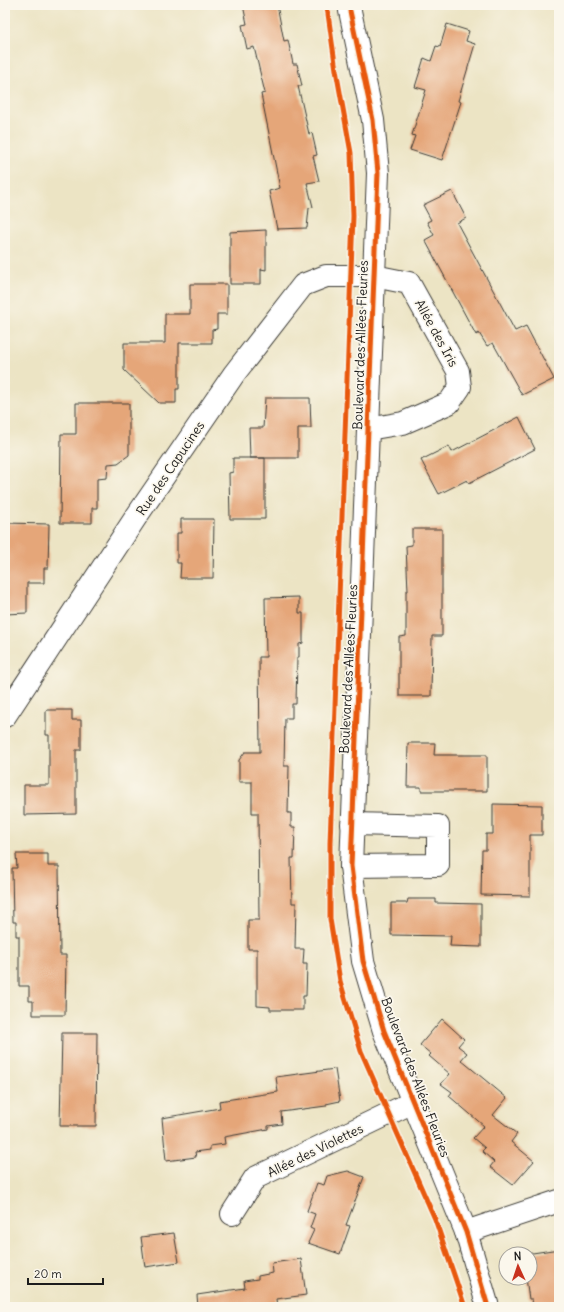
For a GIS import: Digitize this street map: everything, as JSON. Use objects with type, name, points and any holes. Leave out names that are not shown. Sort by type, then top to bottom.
[{"type":"street","name":"Boulevard des Allées Fleuries","points":[[350,11],[373,120],[378,173],[351,866],[363,961],[384,1031],[466,1232],[488,1307]]},
{"type":"street","name":"Rue des Capucines","points":[[5,716],[230,380],[303,285],[326,276],[374,276]]},
{"type":"street","name":"Allée des Iris","points":[[368,429],[403,423],[449,403],[460,387],[458,371],[409,283],[374,276]]},
{"type":"street","points":[[351,866],[438,865],[438,826],[352,824]]},
{"type":"street","name":"Allée des Violettes","points":[[232,1214],[255,1178],[413,1102]]},
{"type":"street","points":[[466,1232],[559,1201]]},
{"type":"building","points":[[243,5],[277,5],[284,41],[288,40],[293,64],[297,64],[302,86],[298,86],[309,134],[312,133],[317,155],[313,156],[319,181],[307,183],[313,207],[309,208],[307,228],[277,229],[269,191],[280,188],[261,94],[265,93],[254,47],[247,49],[242,25],[247,24]]},
{"type":"building","points":[[447,24],[469,31],[466,41],[475,44],[458,101],[461,102],[442,160],[410,150],[415,136],[412,135],[426,90],[415,87],[424,58],[431,61],[436,46],[440,47]]},
{"type":"building","points":[[452,191],[466,218],[457,223],[515,331],[526,326],[554,379],[522,395],[493,343],[487,346],[479,333],[476,335],[425,240],[434,235],[427,222],[431,220],[423,205]]},
{"type":"building","points":[[266,230],[266,270],[261,269],[261,284],[230,284],[230,232]]},
{"type":"building","points":[[190,284],[227,284],[227,314],[217,314],[217,329],[212,330],[212,343],[179,343],[179,389],[176,389],[176,403],[159,403],[124,370],[124,343],[165,343],[165,314],[190,314]]},
{"type":"building","points":[[265,398],[310,398],[311,428],[298,428],[298,458],[250,458],[249,428],[263,428]]},
{"type":"building","points":[[76,403],[129,403],[129,455],[118,463],[108,464],[107,478],[97,479],[97,508],[92,508],[92,523],[60,523],[61,434],[76,434]]},
{"type":"building","points":[[519,417],[535,449],[469,483],[467,480],[439,494],[421,460],[449,446],[452,452]]},
{"type":"building","points":[[233,458],[265,458],[265,519],[230,519],[229,473],[233,472]]},
{"type":"building","points":[[181,519],[214,519],[213,578],[180,578],[181,563],[177,563],[177,533],[181,533]]},
{"type":"building","points":[[5,523],[49,524],[48,568],[44,568],[44,583],[27,583],[27,613],[5,614]]},
{"type":"building","points":[[412,529],[442,529],[442,636],[432,636],[431,696],[399,696],[399,637],[406,636],[406,591],[408,591],[406,546],[412,545]]},
{"type":"building","points":[[299,597],[299,613],[303,613],[303,643],[299,644],[299,657],[297,657],[296,704],[292,704],[292,718],[285,718],[284,766],[289,766],[288,813],[291,813],[291,827],[295,827],[294,858],[291,858],[292,903],[296,903],[295,949],[304,949],[303,964],[307,964],[306,996],[303,996],[303,1010],[270,1010],[270,1007],[257,1006],[257,949],[248,949],[248,920],[259,920],[258,813],[252,813],[252,782],[239,782],[239,760],[245,752],[260,752],[259,657],[266,657],[265,598]]},
{"type":"building","points":[[46,710],[72,710],[72,720],[81,720],[81,750],[76,750],[76,814],[24,815],[24,785],[49,785],[49,735],[46,735]]},
{"type":"building","points":[[408,743],[435,743],[434,755],[487,755],[487,791],[421,791],[421,787],[407,787]]},
{"type":"building","points":[[493,804],[542,805],[542,835],[530,835],[530,896],[481,895],[482,850],[486,850],[486,834],[493,834]]},
{"type":"building","points":[[16,854],[48,854],[48,866],[59,866],[60,955],[66,955],[65,1015],[33,1015],[33,1001],[29,1001],[29,986],[19,986],[19,936],[16,936],[16,922],[13,922],[12,868],[17,868]]},
{"type":"building","points":[[408,899],[436,899],[436,903],[481,904],[481,947],[450,946],[451,936],[391,935],[391,903],[407,903]]},
{"type":"building","points":[[442,1019],[464,1039],[458,1046],[467,1053],[461,1060],[507,1098],[493,1115],[517,1134],[511,1142],[534,1161],[513,1185],[490,1167],[494,1162],[482,1151],[485,1148],[473,1138],[484,1126],[449,1096],[452,1092],[441,1084],[450,1074],[429,1056],[431,1054],[420,1045]]},
{"type":"building","points":[[62,1033],[97,1033],[96,1126],[60,1126]]},
{"type":"building","points":[[335,1069],[340,1101],[326,1104],[326,1106],[281,1112],[282,1124],[268,1126],[268,1129],[224,1137],[225,1144],[210,1146],[210,1150],[195,1152],[196,1157],[166,1161],[162,1118],[220,1108],[219,1101],[278,1092],[276,1077]]},
{"type":"building","points":[[348,1171],[364,1177],[346,1225],[350,1226],[340,1254],[308,1243],[314,1230],[310,1228],[315,1214],[307,1211],[317,1183],[324,1185],[327,1176]]},
{"type":"building","points":[[174,1233],[179,1262],[145,1267],[141,1237]]},
{"type":"building","points":[[559,1249],[559,1307],[533,1307],[532,1299],[529,1299],[527,1286],[538,1286],[538,1252]]},
{"type":"building","points":[[301,1259],[306,1295],[276,1299],[277,1307],[198,1307],[197,1295],[245,1288],[244,1281],[258,1279],[258,1276],[273,1273],[272,1263]]},
{"type":"cycle path","points":[[334,5],[327,7],[336,70],[351,153],[353,216],[330,843],[330,919],[340,981],[361,1051],[435,1219],[465,1307]]},
{"type":"cycle path","points":[[350,11],[373,120],[378,173],[351,866],[363,961],[384,1031],[466,1232],[488,1307]]}]
